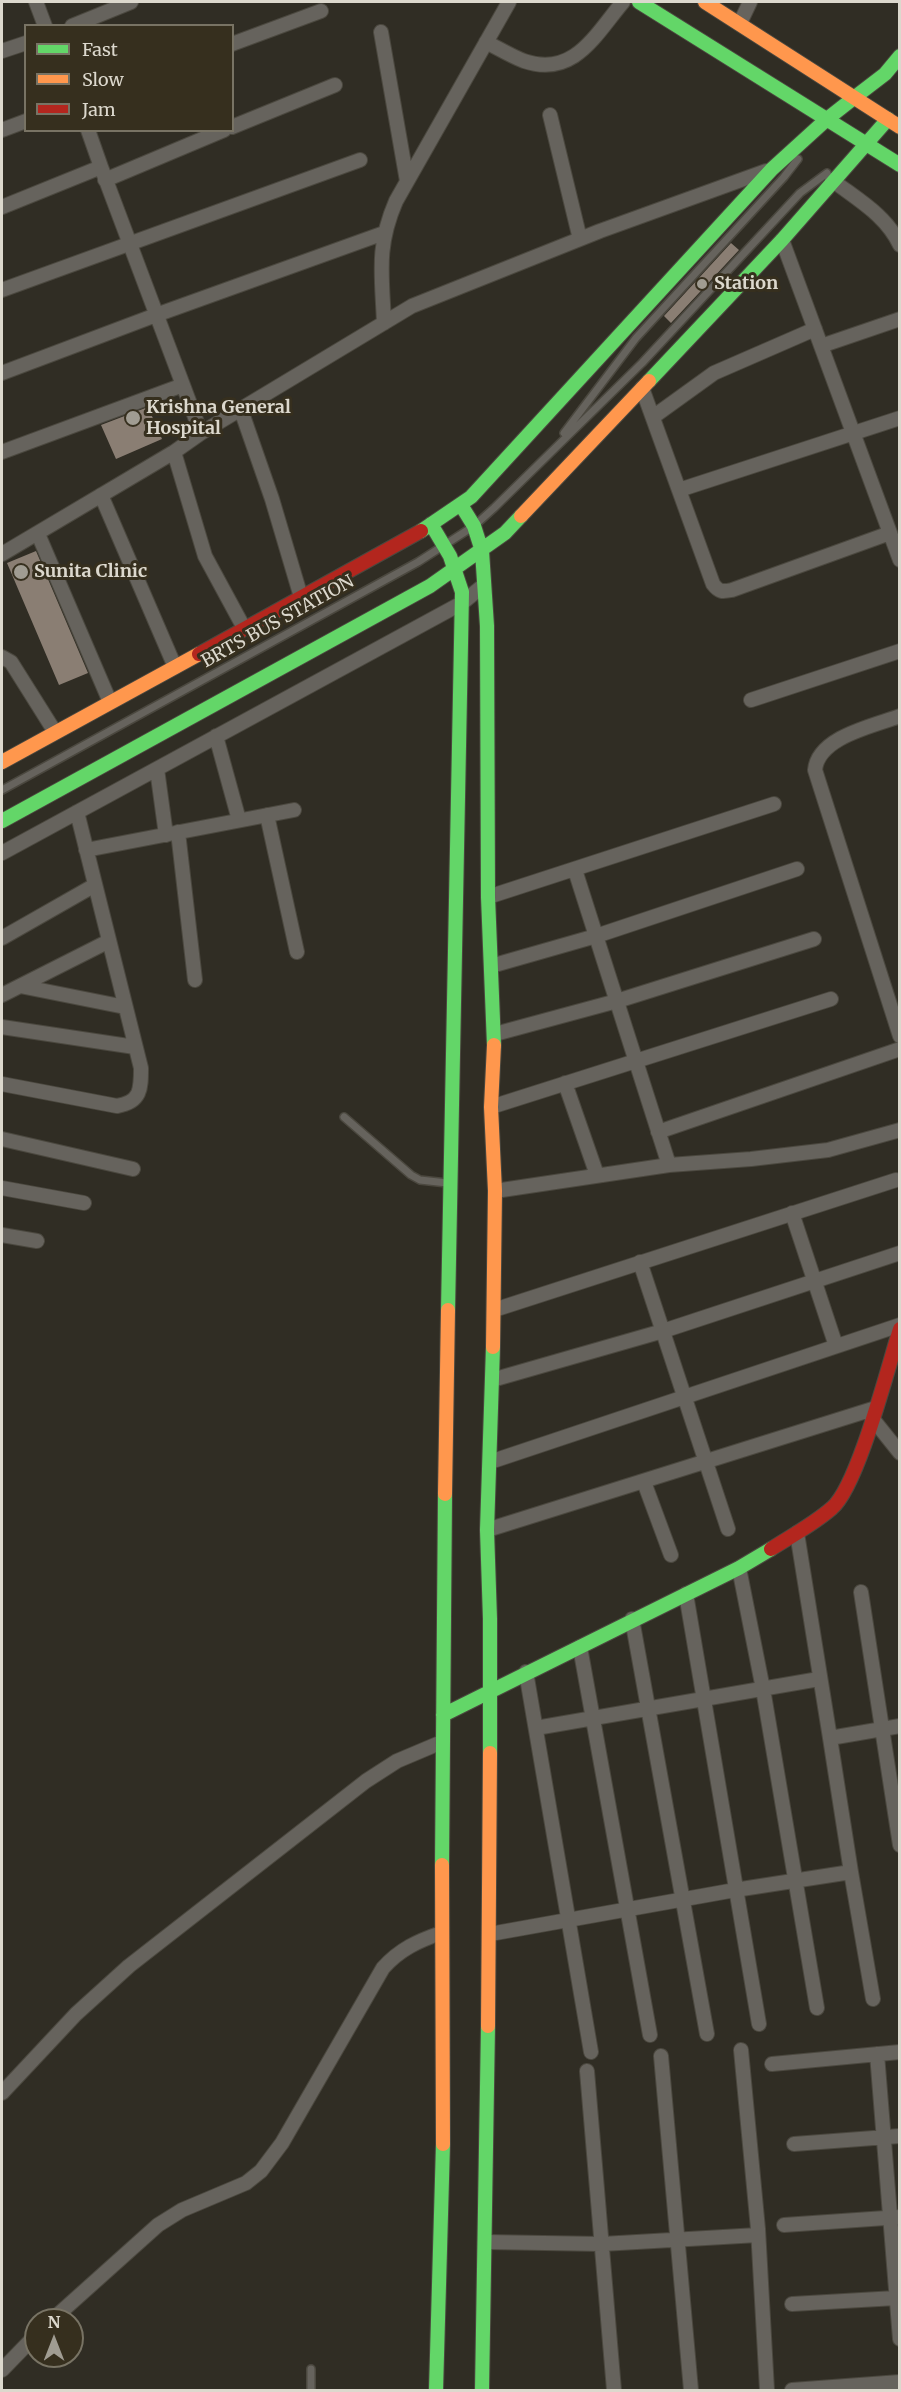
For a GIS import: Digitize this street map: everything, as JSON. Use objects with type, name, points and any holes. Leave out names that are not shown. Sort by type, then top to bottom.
[{"type":"street","points":[[36,2],[44,24]]},
{"type":"street","points":[[77,24],[131,2]]},
{"type":"street","points":[[384,323],[381,260],[384,233],[391,212],[509,2]]},
{"type":"street","points":[[486,42],[522,60],[536,64],[561,64],[573,58],[583,49],[623,2]]},
{"type":"street","points":[[639,2],[900,165]]},
{"type":"street","points":[[705,2],[894,123]]},
{"type":"street","points":[[740,23],[750,2]]},
{"type":"street","points":[[234,43],[321,11]]},
{"type":"street","points":[[381,32],[407,181]]},
{"type":"street","points":[[2,51],[24,44]]},
{"type":"street","points":[[2,762],[301,597],[461,505],[471,497],[772,169],[827,118],[885,74],[900,56]]},
{"type":"street","points":[[234,126],[335,85]]},
{"type":"street","points":[[2,821],[430,586],[505,533],[782,240],[864,144],[894,123],[900,108]]},
{"type":"street","points":[[550,115],[580,239]]},
{"type":"street","points":[[2,130],[24,122]]},
{"type":"street","points":[[89,132],[201,433]]},
{"type":"street","points":[[2,207],[219,132]]},
{"type":"street","points":[[2,290],[360,160]]},
{"type":"street","points":[[2,554],[412,306],[580,239],[772,169]]},
{"type":"street","points":[[832,180],[880,217],[888,225],[900,245]]},
{"type":"street","points":[[2,373],[384,233]]},
{"type":"street","points":[[782,240],[900,560]]},
{"type":"street","points":[[821,346],[900,319]]},
{"type":"street","points":[[653,417],[714,372],[815,329]]},
{"type":"street","points":[[2,452],[183,385]]},
{"type":"street","points":[[642,388],[717,590],[723,592],[890,533]]},
{"type":"street","points":[[241,411],[272,499],[301,597]]},
{"type":"street","points":[[679,490],[900,418]]},
{"type":"street","points":[[174,452],[205,556],[244,628]]},
{"type":"street","points":[[101,495],[175,667]]},
{"type":"street","points":[[461,505],[474,526],[482,551],[487,626],[488,897],[495,1034],[491,1107],[495,1191],[494,1310],[487,1530],[491,1674],[490,1934],[482,2391]]},
{"type":"street","points":[[431,524],[445,544],[456,569],[462,592],[443,1634],[441,1933],[443,2148],[436,2391]]},
{"type":"street","points":[[38,534],[110,702]]},
{"type":"street","points":[[2,853],[462,603],[484,585]]},
{"type":"street","points":[[751,700],[900,651]]},
{"type":"street","points":[[2,657],[11,662],[55,732]]},
{"type":"street","points":[[900,716],[837,740],[821,752],[816,761],[816,770],[900,1036]]},
{"type":"street","points":[[216,736],[239,820]]},
{"type":"street","points":[[157,769],[172,833],[195,980]]},
{"type":"street","points":[[488,897],[774,804]]},
{"type":"street","points":[[86,850],[294,810]]},
{"type":"street","points":[[2,1083],[117,1106],[130,1104],[138,1095],[141,1068],[77,812]]},
{"type":"street","points":[[267,815],[297,952]]},
{"type":"street","points":[[491,966],[596,936],[797,869]]},
{"type":"street","points":[[576,870],[669,1165]]},
{"type":"street","points":[[2,938],[95,885]]},
{"type":"street","points":[[495,1034],[617,1001],[814,939]]},
{"type":"street","points":[[2,995],[109,941]]},
{"type":"street","points":[[20,986],[125,1007]]},
{"type":"street","points":[[491,1107],[831,999]]},
{"type":"street","points":[[2,1027],[135,1047]]},
{"type":"street","points":[[658,1132],[900,1049]]},
{"type":"street","points":[[565,1083],[597,1175]]},
{"type":"street","points":[[495,1191],[669,1165],[828,1150],[900,1130]]},
{"type":"street","points":[[2,1139],[133,1169]]},
{"type":"street","points":[[494,1310],[896,1180]]},
{"type":"street","points":[[2,1188],[84,1203]]},
{"type":"street","points":[[792,1213],[836,1346]]},
{"type":"street","points":[[2,1235],[37,1241]]},
{"type":"street","points":[[492,1380],[663,1331],[900,1253]]},
{"type":"street","points":[[640,1262],[728,1529]]},
{"type":"street","points":[[443,1715],[632,1619],[739,1568],[797,1533],[839,1502],[864,1446],[897,1353],[900,1327],[684,1396],[490,1462]]},
{"type":"street","points":[[874,1413],[900,1453]]},
{"type":"street","points":[[487,1530],[874,1413]]},
{"type":"street","points":[[644,1482],[672,1555]]},
{"type":"street","points":[[797,1533],[850,1872],[873,1999]]},
{"type":"street","points":[[739,1568],[763,1689],[817,2008]]},
{"type":"street","points":[[861,1592],[900,1845]]},
{"type":"street","points":[[686,1594],[759,2024]]},
{"type":"street","points":[[632,1619],[707,2034]]},
{"type":"street","points":[[580,1647],[650,2035]]},
{"type":"street","points":[[526,1672],[591,2052]]},
{"type":"street","points":[[536,1728],[819,1679]]},
{"type":"street","points":[[830,1738],[900,1726]]},
{"type":"street","points":[[2,2092],[76,2014],[129,1966],[366,1781],[397,1761],[442,1742]]},
{"type":"street","points":[[490,1934],[850,1872]]},
{"type":"street","points":[[65,2308],[158,2224],[182,2210],[246,2183],[261,2171],[282,2143],[383,1968],[393,1957],[415,1942],[441,1933]]},
{"type":"street","points":[[741,2050],[758,2235],[768,2391]]},
{"type":"street","points":[[772,2064],[900,2052]]},
{"type":"street","points":[[877,2054],[884,2137],[895,2217],[896,2298],[900,2339]]},
{"type":"street","points":[[661,2056],[691,2391]]},
{"type":"street","points":[[587,2071],[614,2391]]},
{"type":"street","points":[[794,2144],[900,2136]]},
{"type":"street","points":[[784,2225],[895,2217]]},
{"type":"street","points":[[486,2242],[602,2244],[758,2235]]},
{"type":"street","points":[[792,2304],[896,2298]]},
{"type":"street","points":[[2,2370],[24,2347]]},
{"type":"street","points":[[792,2390],[900,2382]]},
{"type":"lane","points":[[549,452],[636,338],[784,177],[827,118]]},
{"type":"lane","points":[[549,452],[642,363],[800,193],[864,144]]},
{"type":"lane","name":"BRTS BUS STATION","points":[[2,790],[418,562],[474,526],[549,452]]},
{"type":"lane","points":[[344,1117],[411,1175],[428,1182],[451,1183]]},
{"type":"lane","points":[[311,2368],[311,2391]]},
{"type":"building","name":"Station","points":[[731,243],[739,250],[671,323],[664,316]]},
{"type":"building","points":[[148,407],[162,439],[116,459],[101,425]]},
{"type":"building","points":[[36,551],[88,673],[59,685],[7,563]]},
{"type":"traffic: fast","points":[[639,2],[900,165]]},
{"type":"traffic: fast","points":[[855,97],[885,74],[900,56]]},
{"type":"traffic: fast","points":[[421,531],[471,497],[772,169],[855,97]]},
{"type":"traffic: fast","points":[[649,381],[782,240],[888,119]]},
{"type":"traffic: fast","points":[[461,505],[474,526],[482,551],[487,626],[488,897],[494,1045]]},
{"type":"traffic: fast","points":[[2,821],[430,586],[505,533],[521,516]]},
{"type":"traffic: fast","points":[[431,524],[450,556],[462,592],[448,1310]]},
{"type":"traffic: fast","points":[[490,1753],[490,1619],[487,1530],[493,1347]]},
{"type":"traffic: fast","points":[[442,1865],[445,1494]]},
{"type":"traffic: fast","points":[[443,1715],[739,1568],[771,1549]]},
{"type":"traffic: fast","points":[[482,2390],[488,2026]]},
{"type":"traffic: fast","points":[[436,2390],[443,2144]]},
{"type":"traffic: slow","points":[[705,2],[900,127]]},
{"type":"traffic: slow","points":[[521,516],[649,381]]},
{"type":"traffic: slow","points":[[2,762],[199,654]]},
{"type":"traffic: slow","points":[[493,1347],[495,1191],[491,1107],[494,1045]]},
{"type":"traffic: slow","points":[[445,1494],[448,1310]]},
{"type":"traffic: slow","points":[[488,2026],[490,1753]]},
{"type":"traffic: slow","points":[[442,1865],[443,2144]]},
{"type":"traffic: jam","points":[[199,654],[421,531]]},
{"type":"traffic: jam","points":[[771,1549],[825,1514],[842,1496],[862,1452],[900,1329]]},
{"type":"place","name":"Station","points":[[702,284]]},
{"type":"place","name":"Krishna General Hospital","points":[[133,418]]},
{"type":"place","name":"Sunita Clinic","points":[[21,572]]}]
